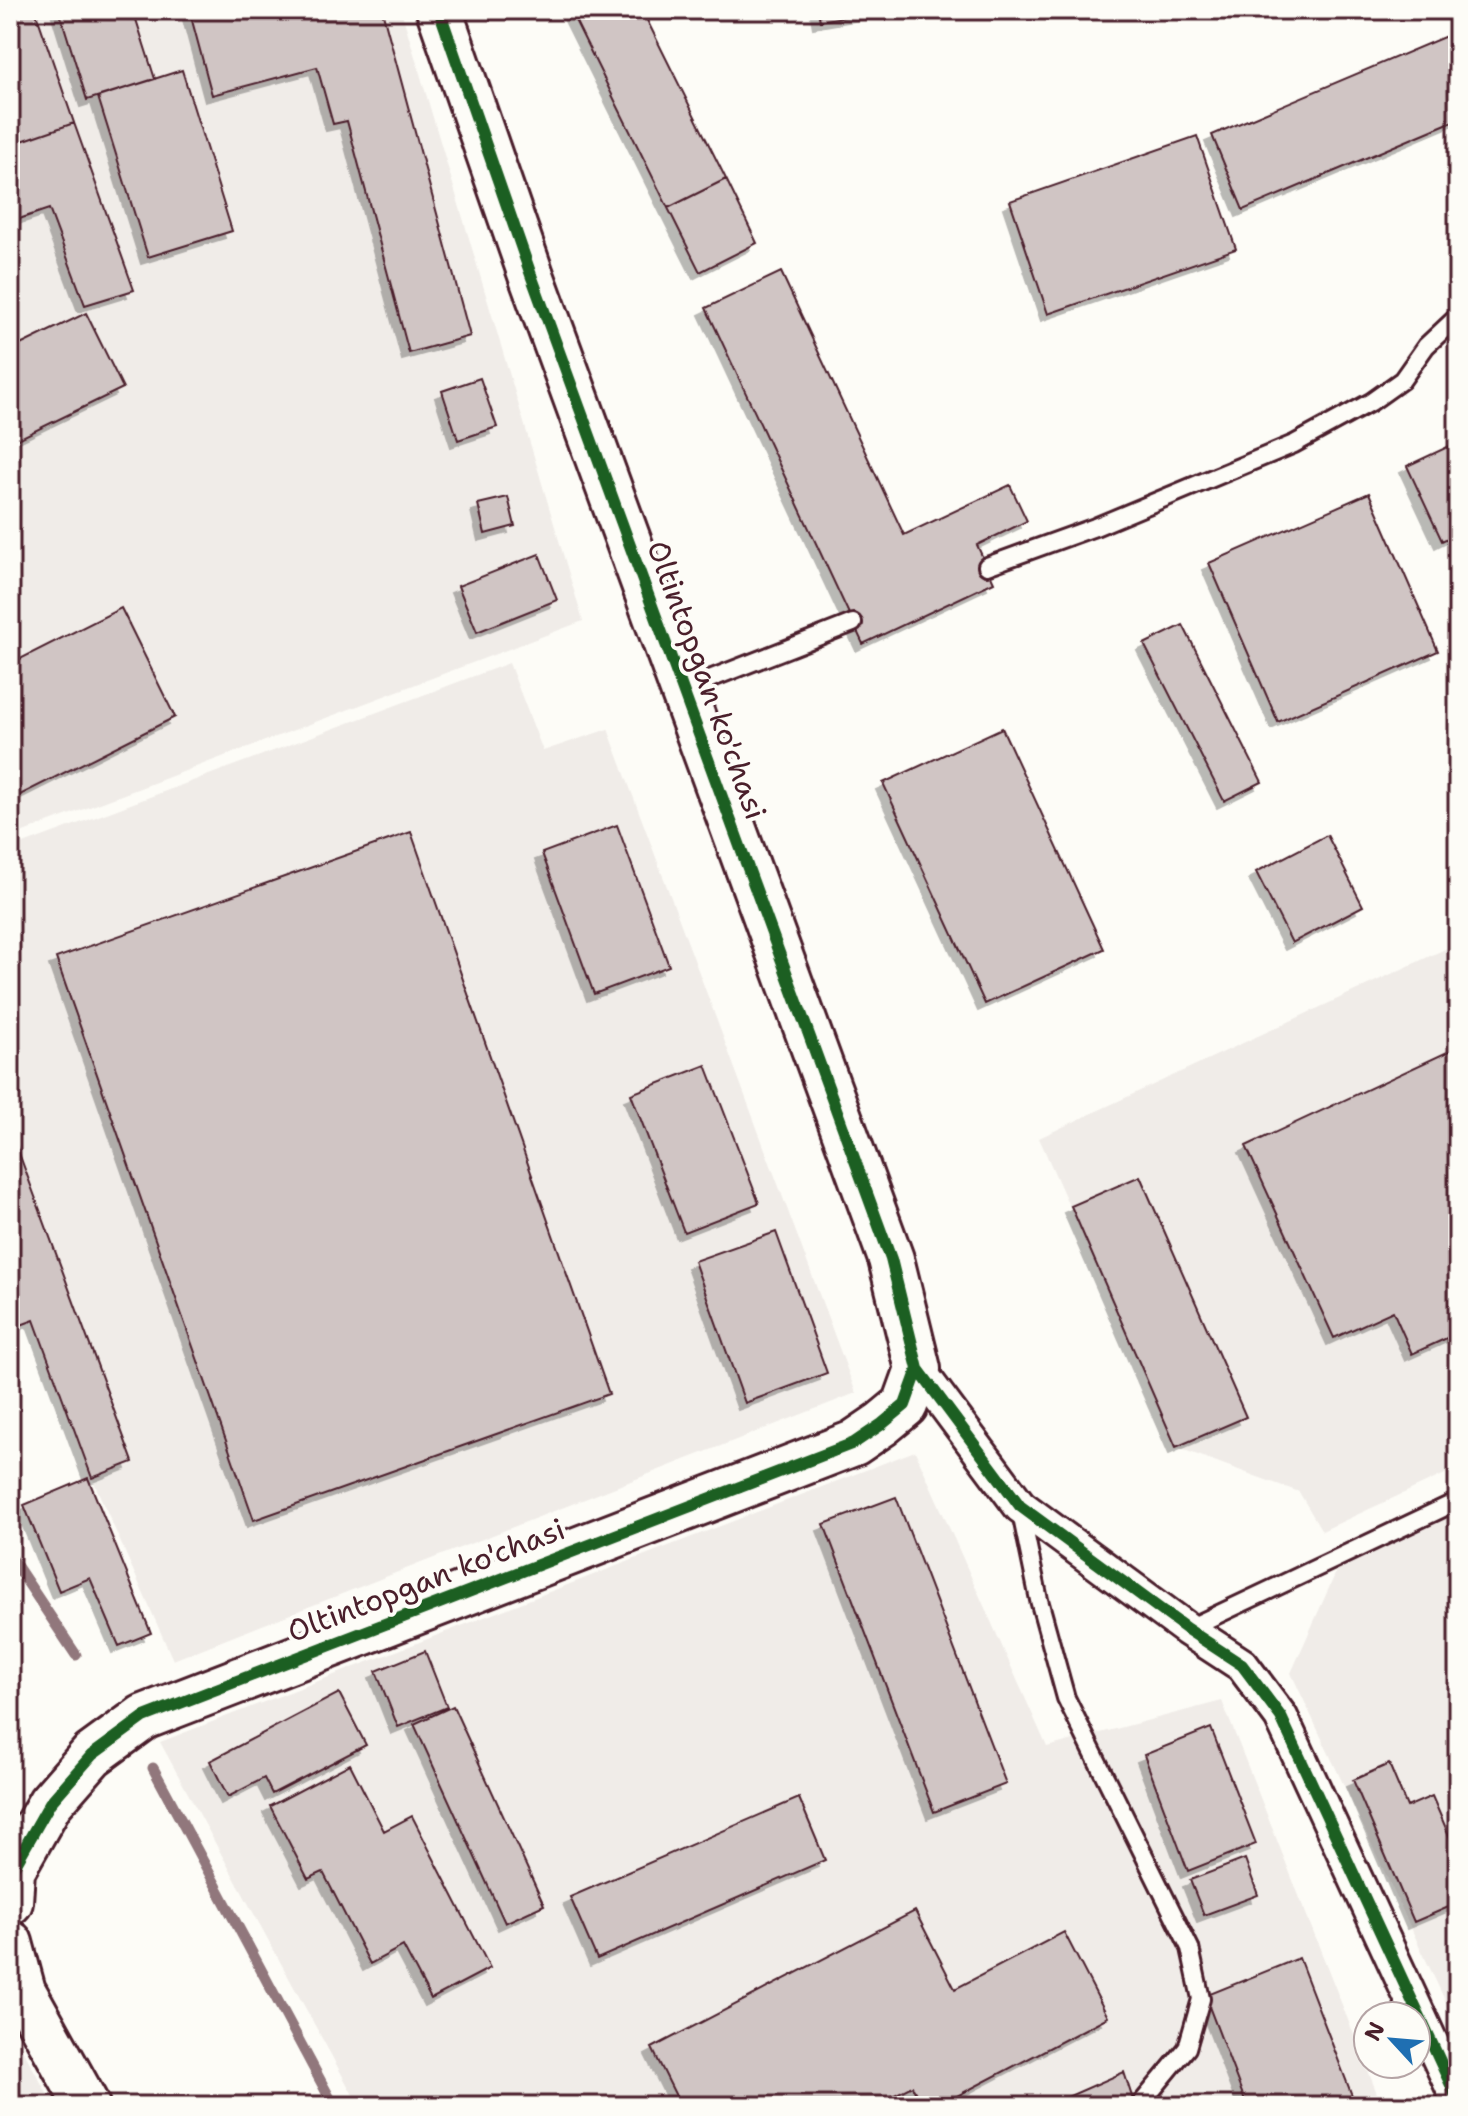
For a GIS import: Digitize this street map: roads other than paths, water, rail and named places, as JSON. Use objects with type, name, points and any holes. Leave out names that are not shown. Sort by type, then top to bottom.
[{"type":"street","name":"Oltintopgan ko'chasi","points":[[439,10],[531,275],[891,1259],[918,1369],[1020,1506],[1187,1629],[1242,1665],[1281,1717],[1458,2100]]},
{"type":"street","name":"Oltintopgan ko'chasi","points":[[11,1880],[50,1803],[92,1755],[144,1717],[854,1443],[905,1405],[918,1369]]},
{"type":"street","points":[[10,1943],[23,1991],[87,2106]]},
{"type":"lane","points":[[987,566],[1095,527],[1294,444],[1371,402],[1402,380],[1426,346],[1458,316]]},
{"type":"lane","points":[[683,689],[853,623]]},
{"type":"lane","points":[[1187,1629],[1458,1501]]},
{"type":"lane","points":[[1020,1506],[1039,1600],[1066,1698],[1190,1948],[1201,1999],[1187,2048],[1139,2106]]},
{"type":"waterway","points":[[10,1556],[76,1655]]},
{"type":"waterway","points":[[153,1768],[334,2106]]}]
